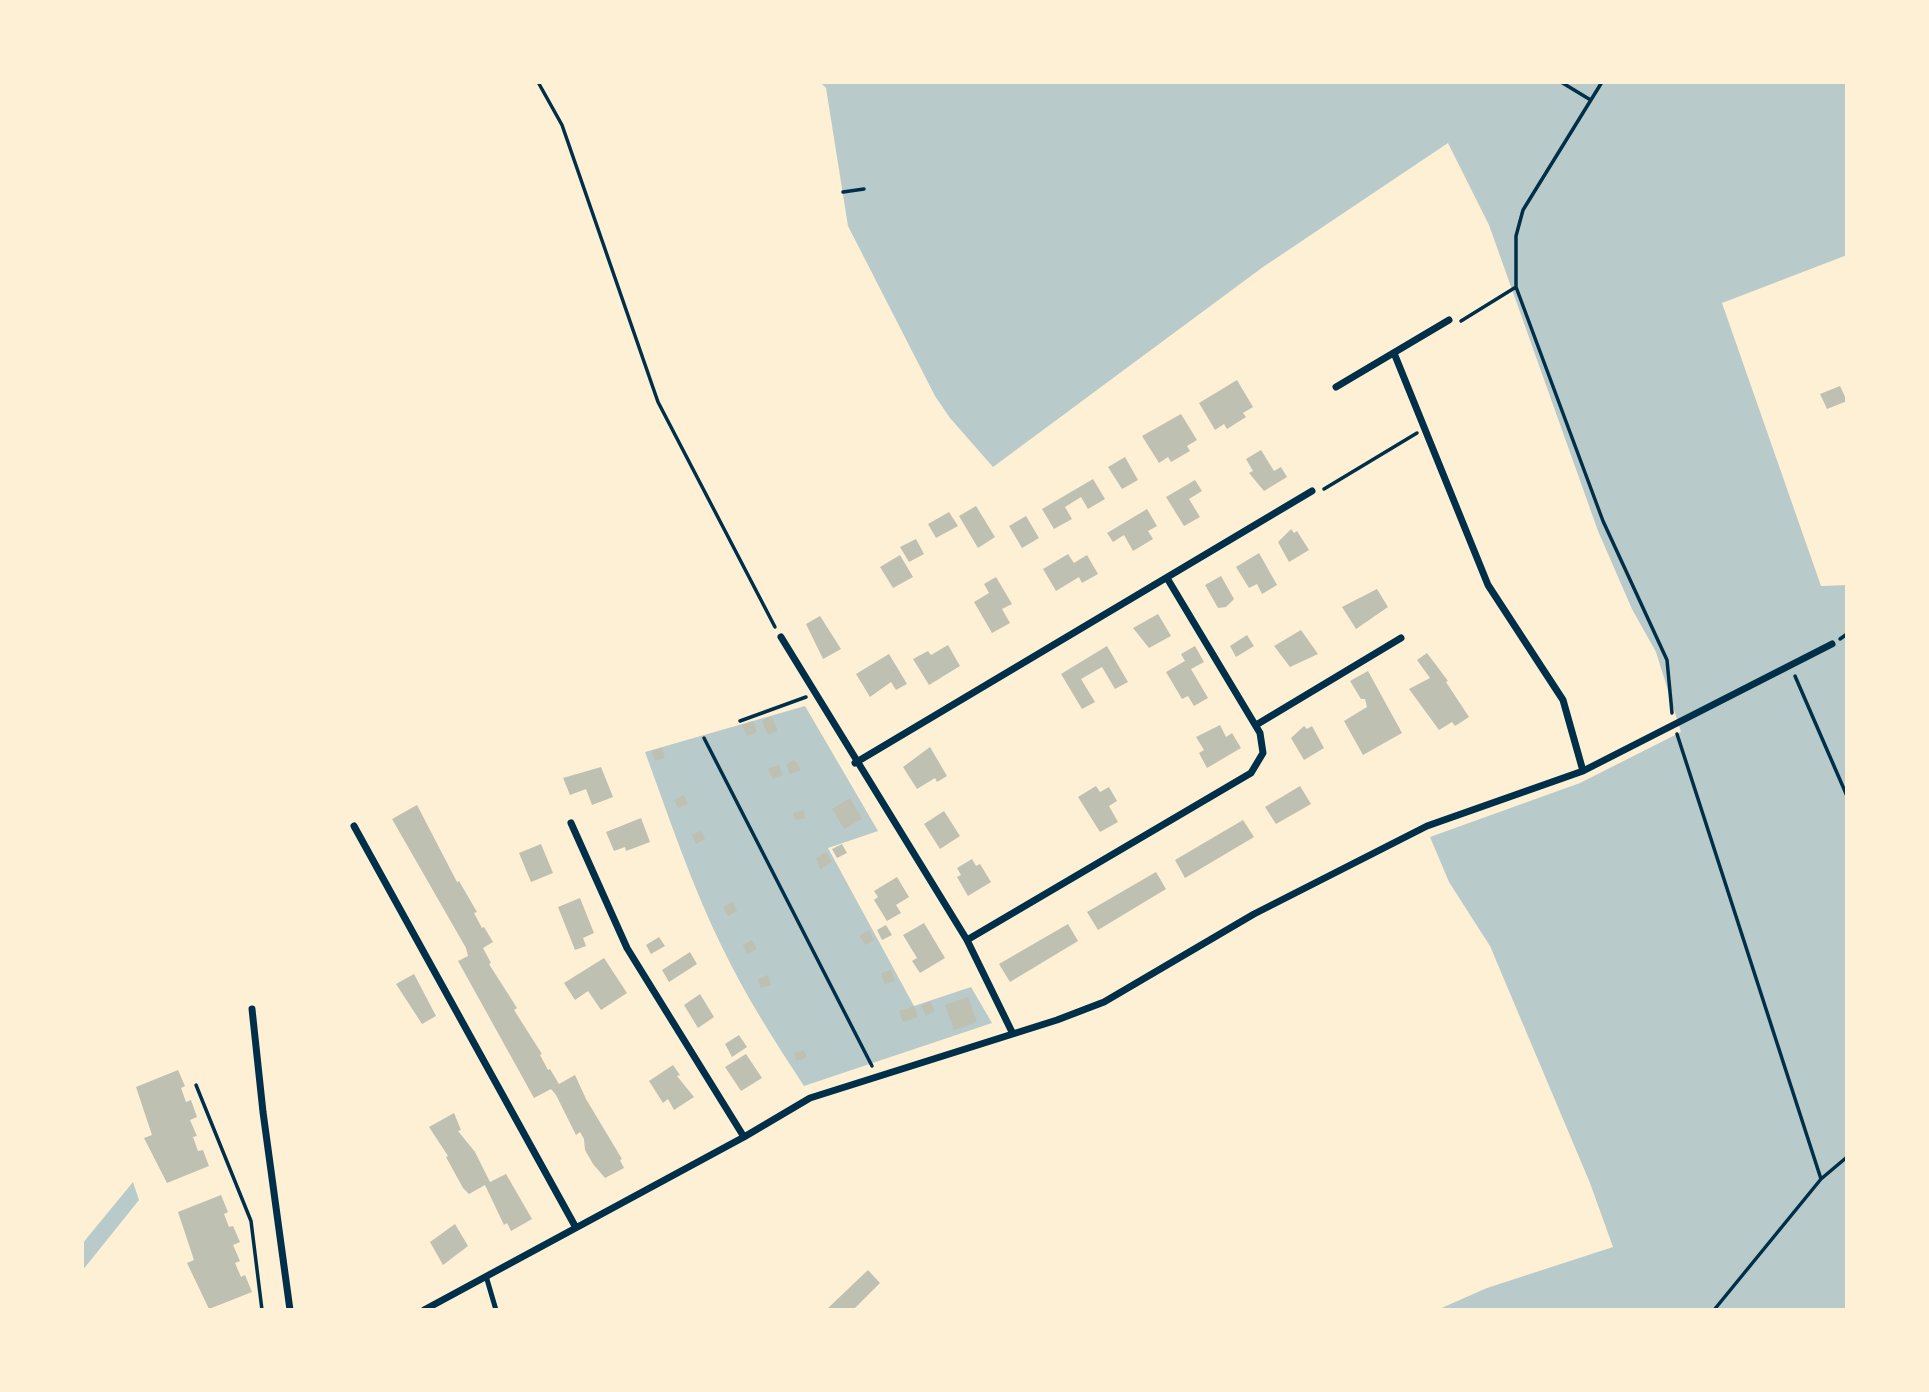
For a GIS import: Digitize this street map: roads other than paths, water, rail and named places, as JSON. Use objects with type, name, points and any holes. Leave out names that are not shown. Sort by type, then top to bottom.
[{"type":"street","points":[[1336,387],[1449,320]]},
{"type":"street","points":[[1394,353],[1488,585],[1563,700],[1583,771]]},
{"type":"street","points":[[855,763],[1313,493]]},
{"type":"street","points":[[967,940],[1251,773],[1263,753],[1256,725],[1167,578]]},
{"type":"street","points":[[781,638],[855,763],[967,940],[1012,1032]]},
{"type":"street","points":[[1256,725],[1401,638]]},
{"type":"street","points":[[424,1310],[744,1137],[810,1098],[1012,1032],[1057,1020],[1104,1002],[1254,914],[1427,826],[1583,771],[1832,644]]},
{"type":"street","points":[[571,823],[627,948],[744,1137]]},
{"type":"street","points":[[354,826],[575,1226]]},
{"type":"street","points":[[252,1009],[290,1310]]},
{"type":"lane","points":[[485,1275],[496,1310]]}]
